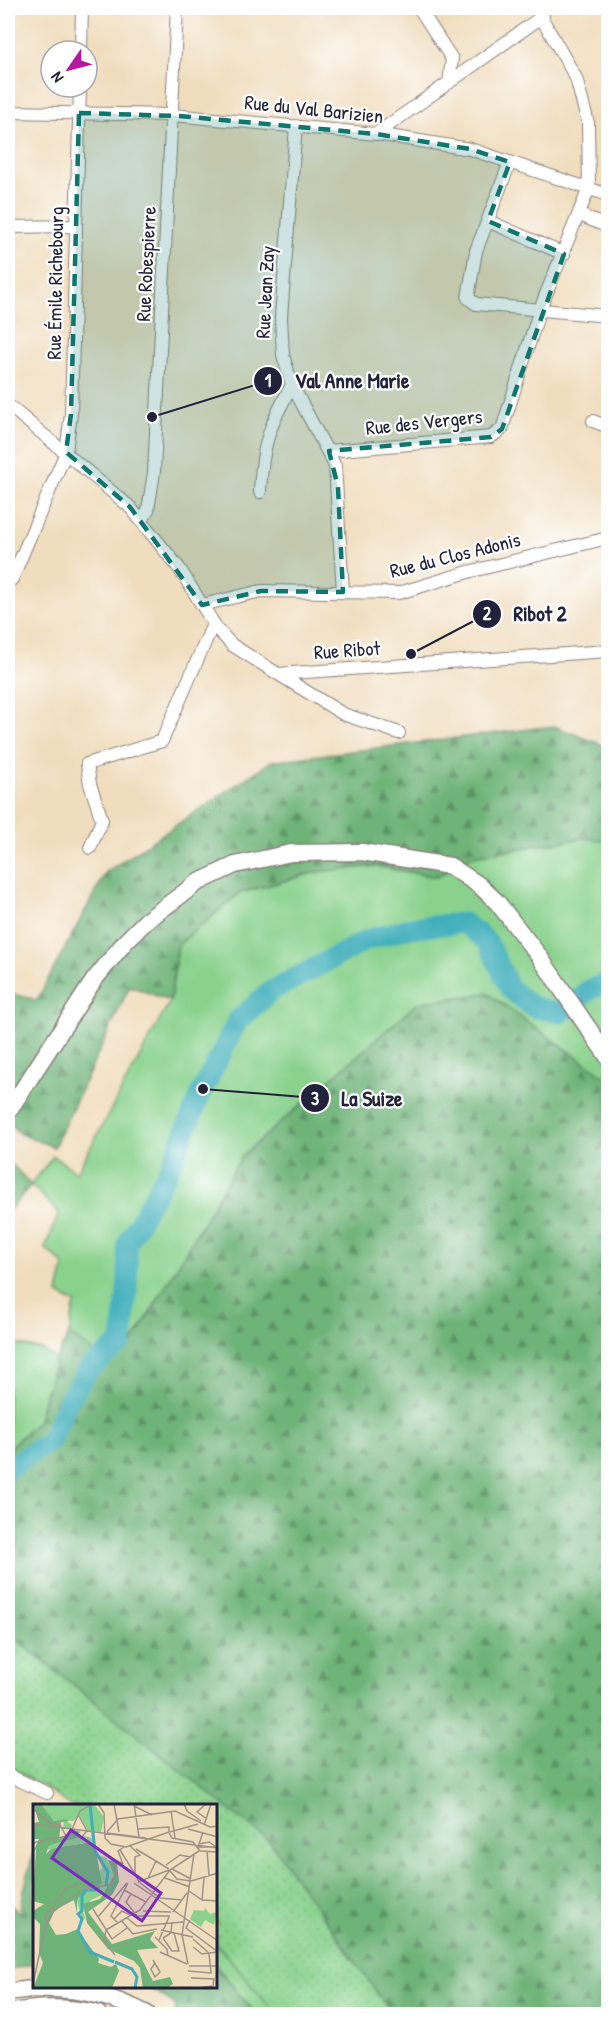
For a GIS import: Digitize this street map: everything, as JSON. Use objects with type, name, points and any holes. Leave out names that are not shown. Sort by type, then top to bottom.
[{"type":"main road","points":[[8,1112],[94,980],[125,942],[146,921],[197,882],[235,865],[291,853],[362,852],[450,866],[479,885],[497,903],[572,1003],[609,1057]]},
{"type":"main road","points":[[8,1992],[36,1989],[74,1990],[107,1997],[147,2014]]},
{"type":"main road","points":[[8,2013],[50,2008],[78,2009],[98,2014]]},
{"type":"street","points":[[81,39],[82,8]]},
{"type":"street","name":"Rue Robespierre","points":[[142,520],[148,510],[154,472],[177,8]]},
{"type":"street","points":[[419,8],[452,59],[449,82]]},
{"type":"street","points":[[376,134],[449,82],[539,12]]},
{"type":"street","name":"Rue des Vergers","points":[[329,451],[491,437],[502,429],[540,309],[589,188],[588,123],[576,78],[539,12]]},
{"type":"street","name":"Rue Émile Richebourg","points":[[8,582],[12,579],[66,452],[71,414],[80,99]]},
{"type":"street","name":"Rue du Val Barizien","points":[[8,112],[173,115],[376,134],[470,149],[609,195]]},
{"type":"street","name":"Rue Jean Zay","points":[[296,126],[281,317],[283,355],[292,385],[329,451],[338,487],[343,592]]},
{"type":"street","points":[[510,162],[476,251],[468,298],[476,304],[609,316]]},
{"type":"street","points":[[580,215],[609,227]]},
{"type":"street","points":[[488,220],[564,254]]},
{"type":"street","points":[[8,227],[76,226]]},
{"type":"street","points":[[260,492],[262,452],[276,415],[292,385]]},
{"type":"street","points":[[8,405],[117,495],[142,520],[179,568],[213,624],[232,645],[343,714],[399,733]]},
{"type":"street","points":[[593,421],[609,427]]},
{"type":"street","name":"Rue du Clos Adonis","points":[[202,605],[261,591],[399,593],[468,572],[609,538]]},
{"type":"street","points":[[90,848],[102,820],[90,784],[87,764],[162,741],[213,624]]},
{"type":"street","name":"Rue Ribot","points":[[279,674],[609,651]]},
{"type":"street","points":[[8,1775],[47,1793]]},
{"type":"street","points":[[50,2008],[72,2014]]},
{"type":"highlighted area","points":[[79,113],[179,116],[376,134],[470,149],[510,162],[488,221],[564,254],[502,429],[491,437],[329,451],[338,487],[343,592],[261,591],[202,605],[130,507],[66,452],[71,414]]},
{"type":"green space","points":[[554,726],[608,747],[608,841],[583,838],[472,856],[437,877],[376,866],[316,872],[240,893],[178,945],[170,1001],[130,986],[54,1147],[20,1134],[8,1121],[8,993],[37,1000],[106,872],[272,761]]},
{"type":"green space","points":[[583,838],[608,841],[608,1079],[487,993],[242,1156],[130,1347],[97,1354],[69,1334],[75,1303],[58,1294],[64,1265],[45,1248],[59,1213],[31,1185],[53,1156],[77,1172],[170,1001],[178,945],[240,893],[316,872],[376,866],[437,877],[472,856]]},
{"type":"green space","points":[[487,993],[608,1079],[608,2014],[392,2014],[270,1842],[8,1633],[8,1567],[18,1540],[8,1533],[8,1449],[37,1422],[56,1359],[69,1334],[97,1354],[130,1347],[242,1156],[418,1003]]},
{"type":"green space","points":[[8,1160],[31,1185],[8,1212]]},
{"type":"green space","points":[[8,1342],[42,1350],[56,1359],[37,1422],[8,1449]]},
{"type":"green space","points":[[8,1633],[270,1842],[392,2014],[276,2014],[218,1945],[218,1804],[68,1804],[18,1772],[8,1769]]},
{"type":"green space","points":[[33,1853],[33,1964],[8,1970],[8,1903],[19,1913]]},
{"type":"green space","points":[[218,1945],[276,2014],[256,2014],[218,1968]]},
{"type":"green space","points":[[218,1968],[256,2014],[176,2014],[175,2004],[151,1989],[218,1989]]},
{"type":"waterway","points":[[8,1468],[51,1440],[67,1403],[89,1369],[122,1342],[128,1280],[127,1244],[171,1165],[203,1089],[238,1020],[271,991],[367,940],[409,928],[464,923],[487,941],[510,989],[533,1007],[560,1013],[589,990],[608,982]]},
{"type":"place","name":"Val Anne Marie","points":[[152,417]]},
{"type":"place","name":"Ribot 2","points":[[411,654]]},
{"type":"place","name":"La Suize","points":[[203,1089]]}]
